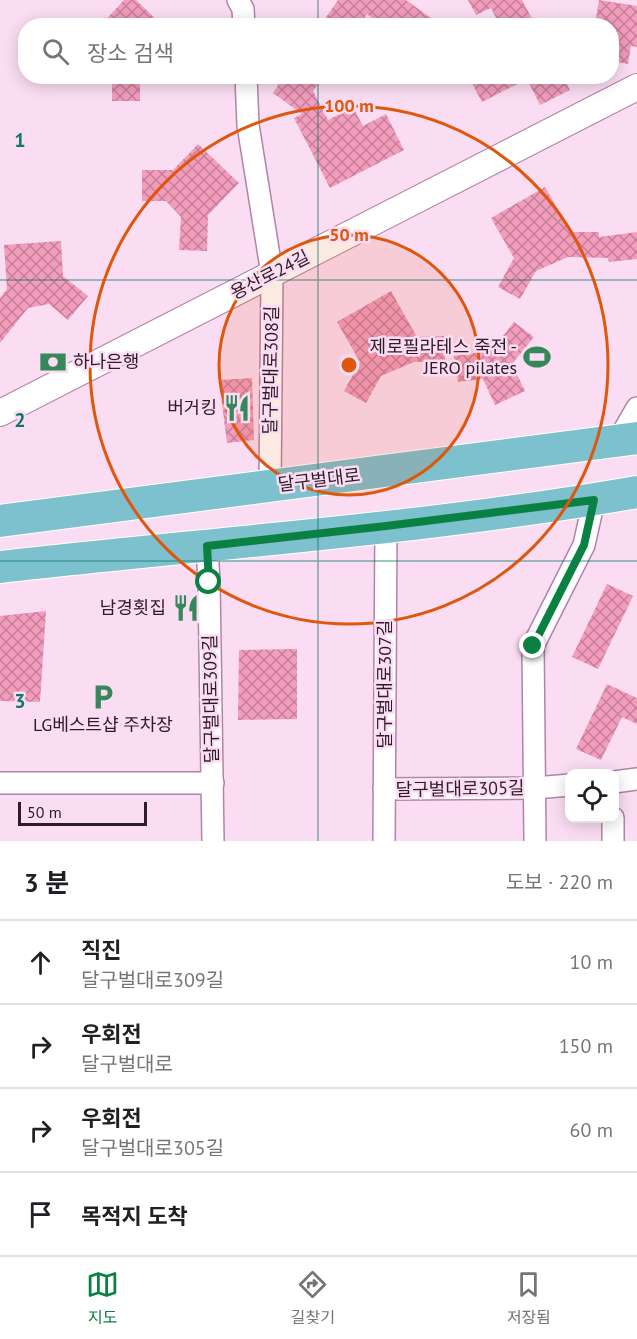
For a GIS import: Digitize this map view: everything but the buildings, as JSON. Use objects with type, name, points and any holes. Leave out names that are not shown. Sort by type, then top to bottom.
[{"type":"main road","name":"달구벌대로","points":[[0,521],[628,440]]},
{"type":"main road","points":[[0,567],[386,526],[594,500],[637,492]]},
{"type":"street","points":[[238,0],[243,9],[244,18]]},
{"type":"street","name":"달구벌대로308길","points":[[246,84],[248,125],[272,274],[270,486]]},
{"type":"street","name":"용산로24길","points":[[0,413],[637,87]]},
{"type":"street","points":[[628,440],[637,408]]},
{"type":"street","name":"달구벌대로305길","points":[[535,841],[533,646],[584,545],[594,500]]},
{"type":"street","name":"달구벌대로307길","points":[[384,841],[386,526]]},
{"type":"street","name":"달구벌대로309길","points":[[0,783],[213,783],[207,546]]},
{"type":"street","points":[[619,781],[637,779]]},
{"type":"street","points":[[213,783],[213,841]]},
{"type":"street","points":[[535,788],[565,785]]},
{"type":"street","name":"달구벌대로305길","points":[[384,789],[535,788]]},
{"type":"street","points":[[612,823],[613,841]]},
{"type":"place","name":"제로필라테스 죽전 - JERO pilates","points":[[537,357]]},
{"type":"place","name":"하나은행","points":[[53,362]]},
{"type":"place","name":"버거킹","points":[[237,408]]},
{"type":"place","name":"남경횟집","points":[[186,608]]},
{"type":"place","name":"LG베스트샵 주차장","points":[[103,697]]},
{"type":"route","points":[[209,582],[207,546],[594,500],[584,545],[533,646]]}]
